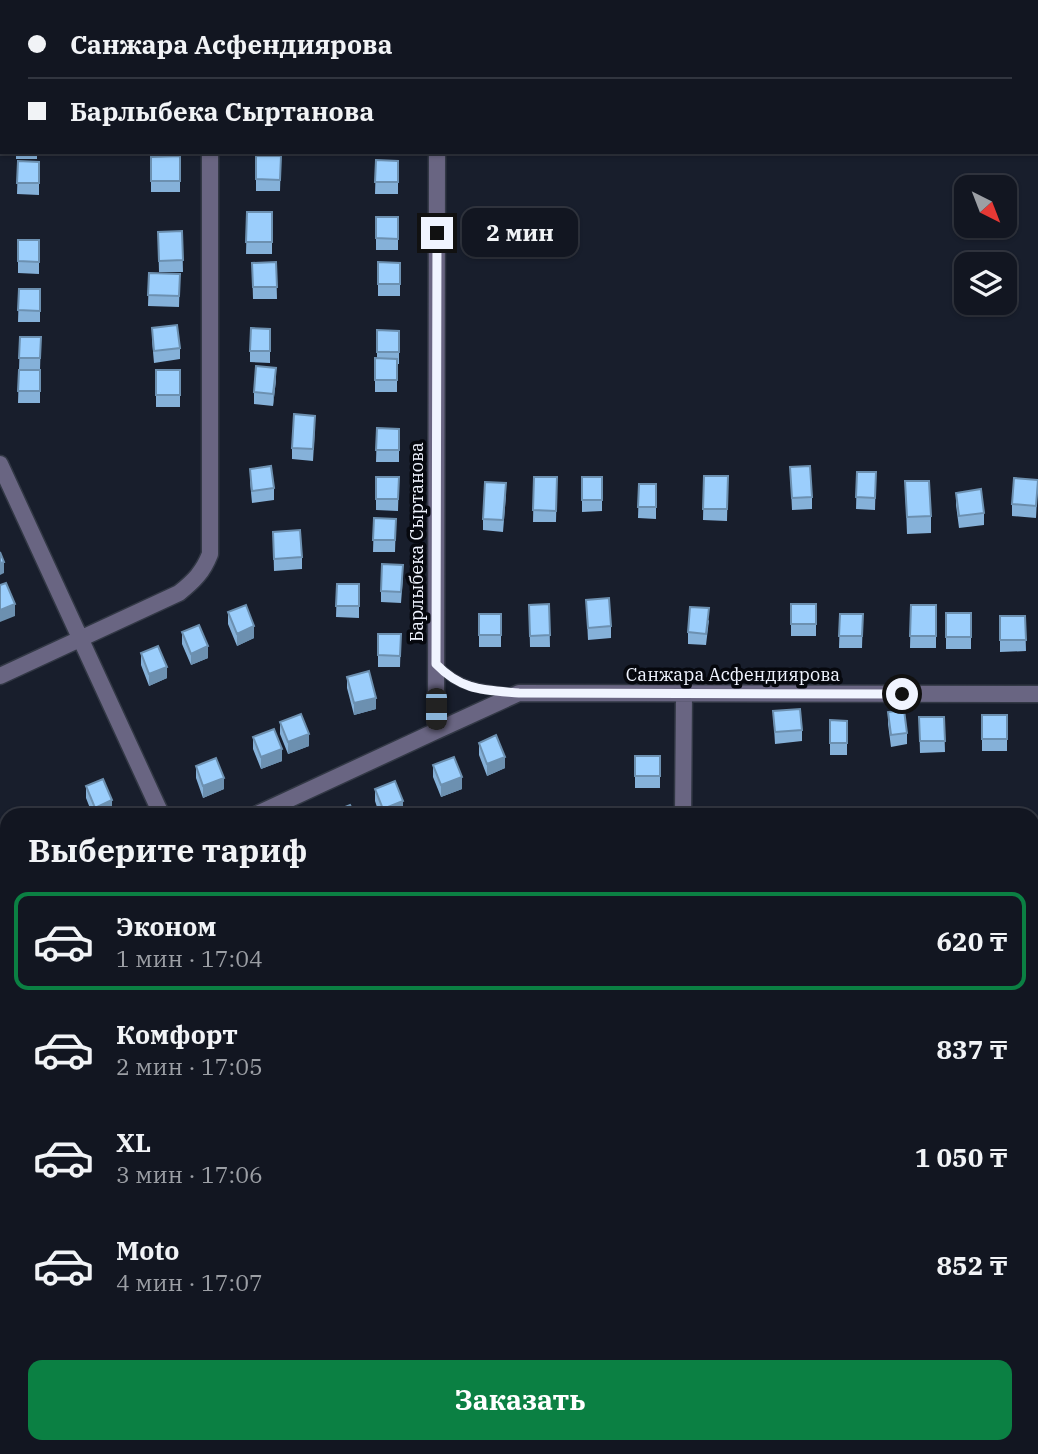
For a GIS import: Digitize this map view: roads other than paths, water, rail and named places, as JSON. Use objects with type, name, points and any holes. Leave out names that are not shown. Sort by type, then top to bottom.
[{"type":"street","points":[[0,676],[179,593],[205,568],[210,554],[210,154]]},
{"type":"street","name":"Барлыбека Сыртанова","points":[[436,731],[437,154]]},
{"type":"street","points":[[0,464],[158,808]]},
{"type":"street","name":"Санжара Асфендиярова","points":[[436,731],[519,693],[1038,694]]},
{"type":"street","points":[[683,808],[684,694]]},
{"type":"street","points":[[270,808],[436,731]]},
{"type":"lane","points":[[436,664],[447,675],[468,686],[519,693]]}]
